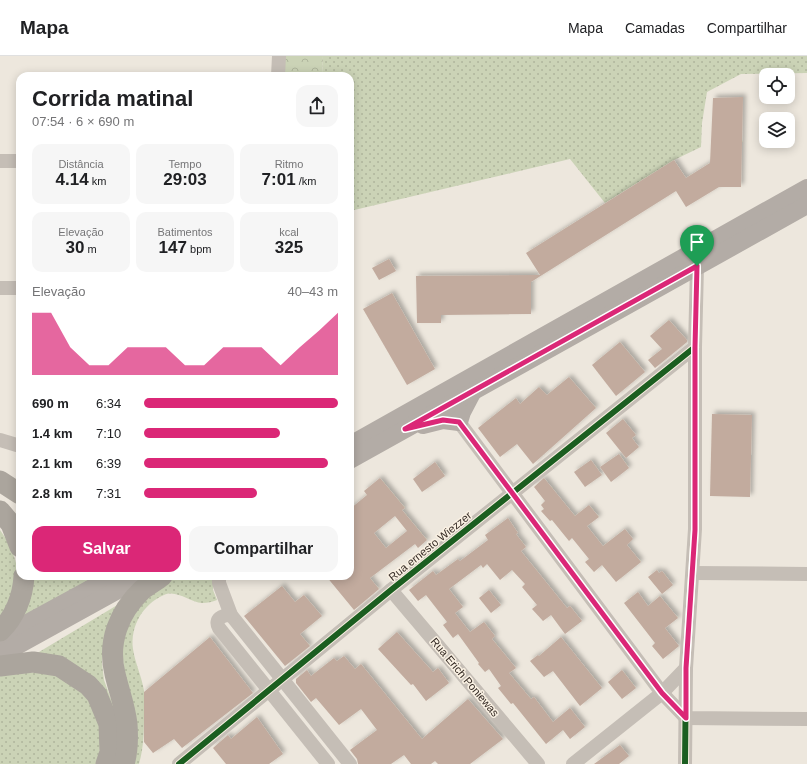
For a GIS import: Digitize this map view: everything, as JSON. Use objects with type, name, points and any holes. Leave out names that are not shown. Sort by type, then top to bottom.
[{"type":"highway","points":[[0,481],[16,491]]},
{"type":"highway","points":[[0,511],[11,524],[16,537]]},
{"type":"highway","points":[[0,631],[12,616],[23,592],[24,580]]},
{"type":"highway","points":[[124,764],[127,750],[127,731],[123,704],[112,660],[112,650],[118,622],[143,590],[157,580]]},
{"type":"highway","points":[[0,666],[33,662],[59,666],[88,685],[97,695],[109,724],[110,752],[106,764]]},
{"type":"main road","points":[[354,443],[807,188]]},
{"type":"main road","points":[[354,458],[807,205]]},
{"type":"main road","points":[[405,429],[443,420],[459,422],[462,412],[474,391]]},
{"type":"main road","points":[[0,638],[107,580]]},
{"type":"main road","points":[[0,655],[136,580]]},
{"type":"street","points":[[278,72],[279,56]]},
{"type":"street","points":[[0,161],[16,161]]},
{"type":"street","points":[[685,764],[686,668],[695,530],[695,347],[697,266]]},
{"type":"street","points":[[0,288],[16,288]]},
{"type":"street","name":"Rua ernesto Wiezzer","points":[[179,764],[268,689],[695,347]]},
{"type":"street","points":[[459,422],[662,693],[686,718],[807,718]]},
{"type":"street","points":[[0,440],[16,445]]},
{"type":"street","points":[[692,573],[807,574]]},
{"type":"street","points":[[219,580],[231,615],[350,764]]},
{"type":"street","name":"Rua Erich Poniewas","points":[[391,590],[538,764]]},
{"type":"street","points":[[231,615],[221,617],[217,620],[217,624],[268,689],[328,764],[341,753]]},
{"type":"street","points":[[573,764],[662,693],[686,668]]},
{"type":"green space","points":[[283,56],[323,56],[322,72],[283,72]]},
{"type":"green space","points":[[323,56],[807,56],[807,73],[795,73],[795,68],[759,68],[759,74],[741,74],[707,92],[702,123],[701,147],[674,160],[605,203],[570,159],[354,210],[354,72],[322,72]]},
{"type":"green space","points":[[0,530],[8,542],[14,556],[16,564],[16,580],[18,580],[14,594],[0,623]]},
{"type":"green space","points":[[25,580],[104,580],[0,632]]},
{"type":"green space","points":[[169,580],[213,580],[213,590],[217,600],[202,603],[178,595],[164,595],[144,610],[136,624],[133,649],[144,691],[143,738],[139,764],[131,764],[121,633],[128,618],[157,587]]},
{"type":"green space","points":[[129,598],[103,650],[102,663],[104,680],[116,713],[112,715],[34,655]]},
{"type":"green space","points":[[52,671],[84,690],[101,724],[99,764],[0,764],[0,675]]},
{"type":"building","points":[[743,97],[741,187],[719,187],[686,207],[676,191],[531,282],[531,314],[441,315],[441,323],[417,323],[416,276],[540,275],[526,253],[674,160],[686,178],[710,163],[713,98]]},
{"type":"building","points":[[389,259],[396,271],[379,280],[372,268]]},
{"type":"building","points":[[392,293],[435,369],[407,385],[363,309]]},
{"type":"building","points":[[669,320],[687,340],[687,342],[655,368],[648,360],[662,349],[650,336]]},
{"type":"building","points":[[620,342],[645,372],[616,396],[592,365]]},
{"type":"building","points":[[569,377],[596,408],[533,464],[517,444],[500,457],[478,428],[516,398],[520,404],[539,387],[547,395]]},
{"type":"building","points":[[712,414],[752,415],[750,497],[710,496]]},
{"type":"building","points":[[623,419],[636,435],[632,438],[639,447],[626,458],[606,433]]},
{"type":"building","points":[[619,454],[629,468],[611,482],[600,467]]},
{"type":"building","points":[[591,460],[602,475],[585,487],[574,472]]},
{"type":"building","points":[[435,462],[445,476],[422,492],[413,479]]},
{"type":"building","points":[[380,478],[405,508],[402,510],[427,540],[418,548],[415,544],[370,578],[379,589],[354,610],[329,580],[354,580],[354,506],[367,495],[364,491]],"holes":[[[395,516],[407,531],[386,548],[374,533]]]},
{"type":"building","points":[[544,478],[575,516],[589,505],[599,517],[587,526],[603,546],[625,529],[633,539],[627,545],[641,562],[616,582],[602,565],[594,572],[585,562],[589,559],[572,538],[569,541],[552,520],[550,521],[541,511],[544,509],[541,505],[545,501],[534,487]]},
{"type":"building","points":[[508,518],[518,533],[516,534],[526,547],[521,551],[567,608],[570,606],[582,621],[565,634],[551,615],[543,621],[532,609],[537,605],[522,587],[525,584],[512,570],[500,580],[487,564],[483,568],[481,565],[449,589],[463,607],[455,613],[470,632],[484,622],[495,636],[492,639],[516,668],[509,673],[531,699],[534,697],[553,722],[570,708],[585,727],[570,739],[563,730],[546,744],[513,703],[511,704],[498,688],[501,686],[489,669],[485,672],[458,634],[453,638],[443,625],[447,622],[426,595],[418,601],[409,590],[433,571],[436,575],[458,559],[460,561],[488,540],[485,535]]},
{"type":"building","points":[[657,570],[659,573],[662,571],[673,585],[662,594],[648,577]]},
{"type":"building","points":[[282,586],[295,602],[304,595],[322,616],[300,634],[310,646],[285,666],[244,616]]},
{"type":"building","points":[[489,590],[501,605],[491,613],[479,598]]},
{"type":"building","points":[[638,592],[648,606],[660,596],[678,618],[665,628],[679,646],[663,659],[652,646],[655,643],[624,603]]},
{"type":"building","points":[[397,632],[433,672],[438,668],[449,683],[426,701],[413,684],[411,685],[378,649]]},
{"type":"building","points":[[210,637],[253,693],[182,748],[174,739],[153,753],[144,742],[144,692]]},
{"type":"building","points":[[561,637],[602,688],[580,706],[553,671],[544,677],[530,661],[538,655],[539,656]]},
{"type":"building","points":[[344,656],[355,669],[361,664],[422,739],[468,699],[503,739],[470,764],[438,764],[435,761],[431,764],[411,764],[404,755],[391,764],[358,764],[357,759],[350,750],[377,730],[361,709],[339,725],[316,698],[311,702],[296,683],[296,679],[307,670],[311,676],[334,658],[337,661]]},
{"type":"building","points":[[622,670],[636,688],[622,699],[608,682]]},
{"type":"building","points":[[257,717],[283,754],[269,764],[226,764],[213,748],[228,735],[231,739]]},
{"type":"building","points":[[620,745],[629,756],[619,764],[594,764]]},
{"type":"cycle path","points":[[685,764],[686,668],[695,529],[695,347],[697,266]]},
{"type":"cycle path","points":[[179,764],[391,590],[695,347]]},
{"type":"route","points":[[697,266],[695,347],[695,530],[686,668],[686,718],[662,693],[459,422],[443,420],[405,429],[697,266]]}]
